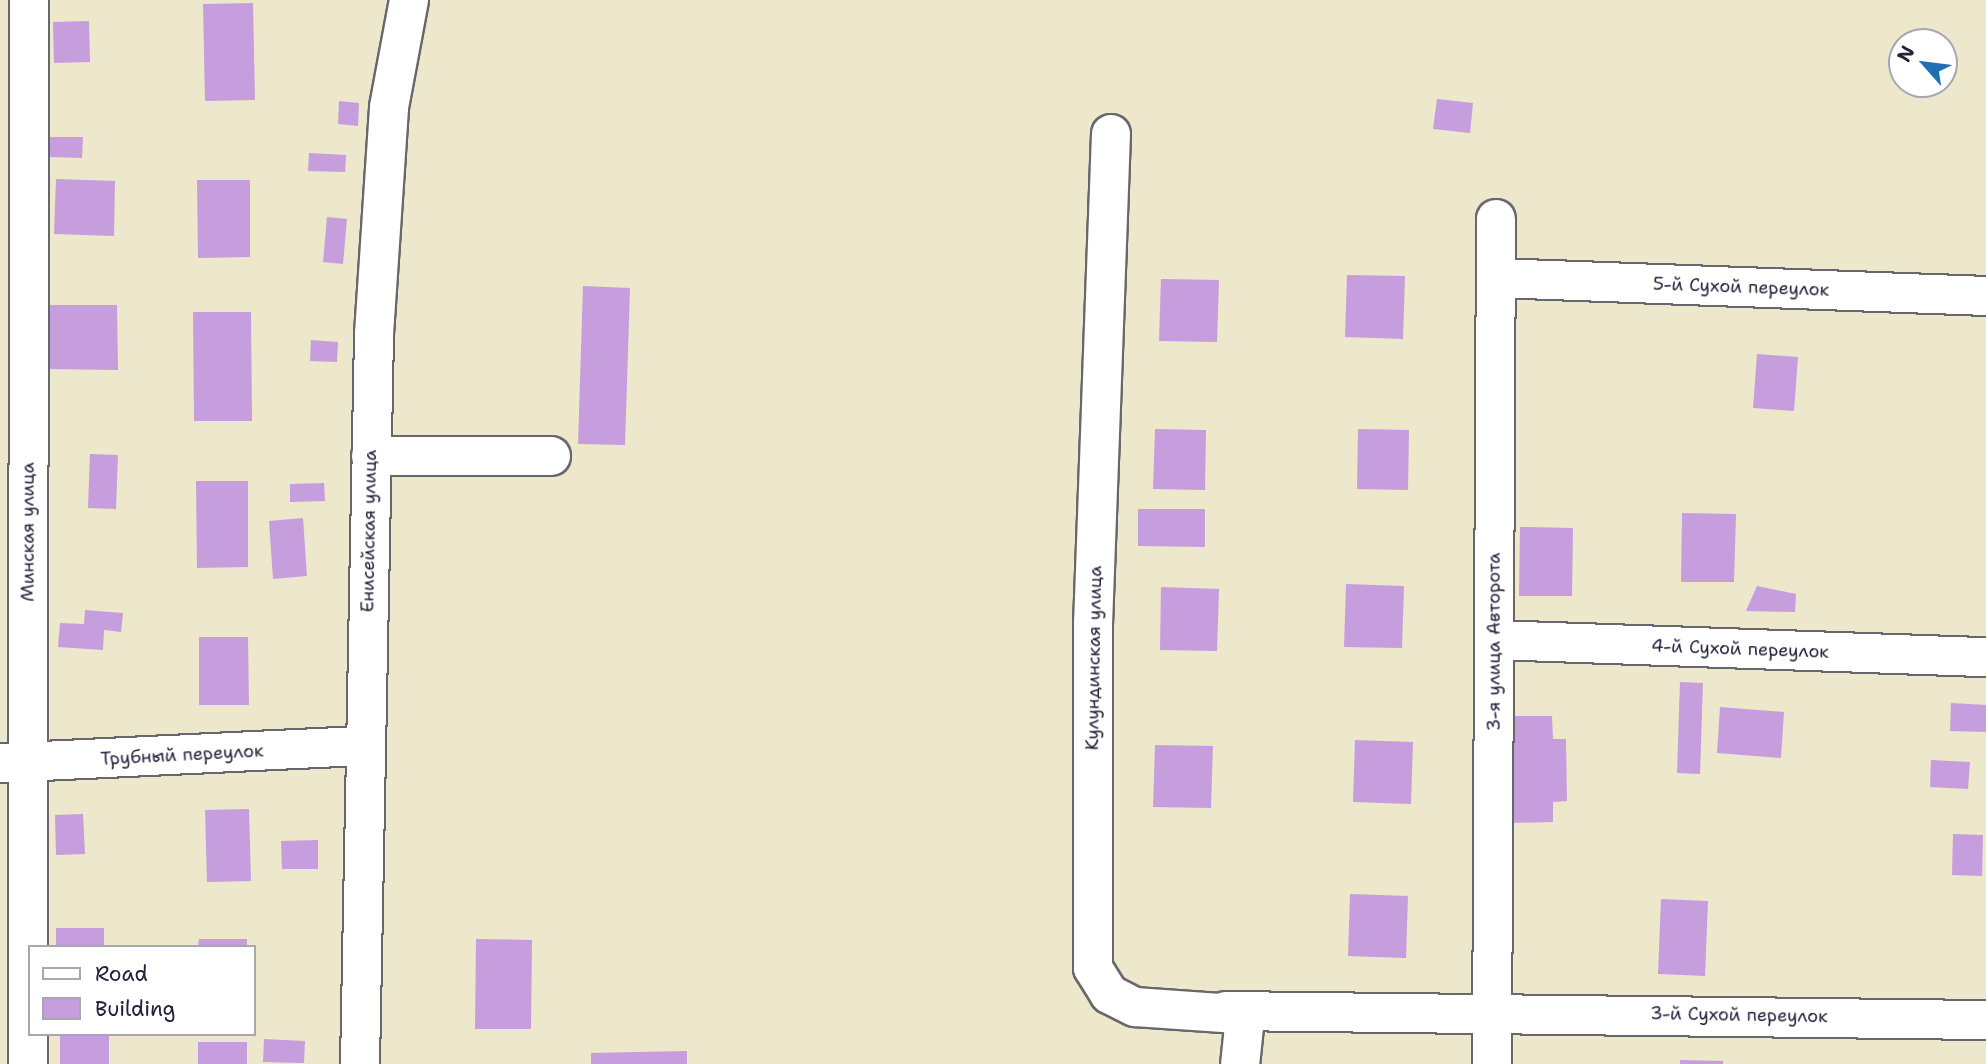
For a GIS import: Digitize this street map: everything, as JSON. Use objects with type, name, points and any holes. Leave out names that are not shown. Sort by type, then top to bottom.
[{"type":"street","name":"Минская улица","points":[[28,1064],[14,763],[29,0]]},
{"type":"street","name":"Енисейская улица","points":[[360,1064],[363,747],[382,188],[408,0]]},
{"type":"street","name":"Кулундинская улица","points":[[1111,134],[1093,622],[1093,968],[1109,994],[1135,1007],[1226,1011],[1492,1011]]},
{"type":"street","name":"3-я улица Авторота","points":[[1492,1064],[1496,219]]},
{"type":"street","name":"5-й Сухой переулок","points":[[1496,278],[1986,296]]},
{"type":"street","points":[[371,456],[551,456]]},
{"type":"street","name":"4-й Сухой переулок","points":[[1494,640],[1986,657]]},
{"type":"street","name":"Трубный переулок","points":[[14,763],[363,747]]},
{"type":"street","points":[[1226,1011],[1244,1027],[1240,1064]]},
{"type":"street","name":"3-й Сухой переулок","points":[[1492,1011],[1986,1020]]},
{"type":"building","points":[[253,3],[255,100],[205,101],[203,4]]},
{"type":"building","points":[[89,21],[90,62],[54,63],[53,22]]},
{"type":"building","points":[[1437,99],[1473,103],[1470,133],[1433,129]]},
{"type":"building","points":[[339,101],[359,103],[358,126],[338,124]]},
{"type":"building","points":[[49,137],[83,137],[82,158],[49,157]]},
{"type":"building","points":[[309,153],[346,155],[345,172],[308,171]]},
{"type":"building","points":[[56,179],[115,181],[114,236],[54,234]]},
{"type":"building","points":[[197,180],[250,180],[250,257],[198,258]]},
{"type":"building","points":[[327,217],[347,219],[343,264],[323,262]]},
{"type":"building","points":[[1347,275],[1405,276],[1403,339],[1345,337]]},
{"type":"building","points":[[1161,279],[1219,280],[1217,342],[1159,341]]},
{"type":"building","points":[[583,286],[630,288],[625,445],[578,444]]},
{"type":"building","points":[[48,305],[117,305],[118,370],[48,369]]},
{"type":"building","points":[[193,312],[251,312],[252,421],[194,421]]},
{"type":"building","points":[[311,340],[338,342],[337,362],[310,361]]},
{"type":"building","points":[[1757,354],[1798,357],[1794,411],[1753,408]]},
{"type":"building","points":[[1155,429],[1206,430],[1205,490],[1153,489]]},
{"type":"building","points":[[1358,429],[1409,430],[1408,490],[1357,489]]},
{"type":"building","points":[[90,454],[118,455],[116,509],[88,508]]},
{"type":"building","points":[[196,481],[248,481],[248,567],[197,568]]},
{"type":"building","points":[[324,483],[325,501],[290,502],[290,484]]},
{"type":"building","points":[[1138,509],[1205,509],[1205,547],[1138,546]]},
{"type":"building","points":[[1682,513],[1736,514],[1734,582],[1681,582]]},
{"type":"building","points":[[303,518],[307,576],[273,579],[269,521]]},
{"type":"building","points":[[1520,527],[1573,528],[1572,596],[1519,596]]},
{"type":"building","points":[[1346,584],[1404,586],[1402,648],[1344,647]]},
{"type":"building","points":[[1757,586],[1796,594],[1795,612],[1746,611]]},
{"type":"building","points":[[1161,587],[1219,589],[1217,651],[1160,650]]},
{"type":"building","points":[[85,610],[123,613],[121,632],[104,630],[103,650],[58,647],[60,623],[84,624]]},
{"type":"building","points":[[199,637],[248,637],[249,705],[199,705]]},
{"type":"building","points":[[1680,682],[1703,683],[1700,774],[1677,773]]},
{"type":"building","points":[[1951,703],[1986,705],[1986,732],[1950,731]]},
{"type":"building","points":[[1720,707],[1784,712],[1781,758],[1717,753]]},
{"type":"building","points":[[1505,716],[1552,716],[1553,739],[1566,739],[1567,801],[1553,802],[1553,822],[1507,823]]},
{"type":"building","points":[[1355,740],[1413,742],[1411,804],[1353,802]]},
{"type":"building","points":[[1155,745],[1213,746],[1211,808],[1153,807]]},
{"type":"building","points":[[1931,760],[1970,762],[1968,789],[1930,787]]},
{"type":"building","points":[[249,809],[251,881],[207,882],[205,810]]},
{"type":"building","points":[[83,814],[85,854],[56,855],[55,815]]},
{"type":"building","points":[[1953,834],[1983,835],[1982,876],[1952,875]]},
{"type":"building","points":[[318,840],[318,869],[282,869],[281,841]]},
{"type":"building","points":[[1350,894],[1408,896],[1406,958],[1348,956]]},
{"type":"building","points":[[1661,899],[1708,901],[1705,976],[1658,974]]},
{"type":"building","points":[[56,928],[104,928],[104,945],[56,945]]},
{"type":"building","points":[[199,939],[247,939],[247,945],[198,945]]},
{"type":"building","points":[[476,939],[532,940],[531,1029],[475,1029]]},
{"type":"building","points":[[60,1036],[109,1036],[109,1064],[60,1064]]},
{"type":"building","points":[[264,1039],[305,1041],[304,1063],[263,1062]]},
{"type":"building","points":[[198,1042],[247,1042],[247,1064],[198,1064]]},
{"type":"building","points":[[687,1051],[687,1064],[591,1064],[591,1053]]},
{"type":"building","points":[[1680,1060],[1723,1061],[1723,1064],[1680,1064]]}]
